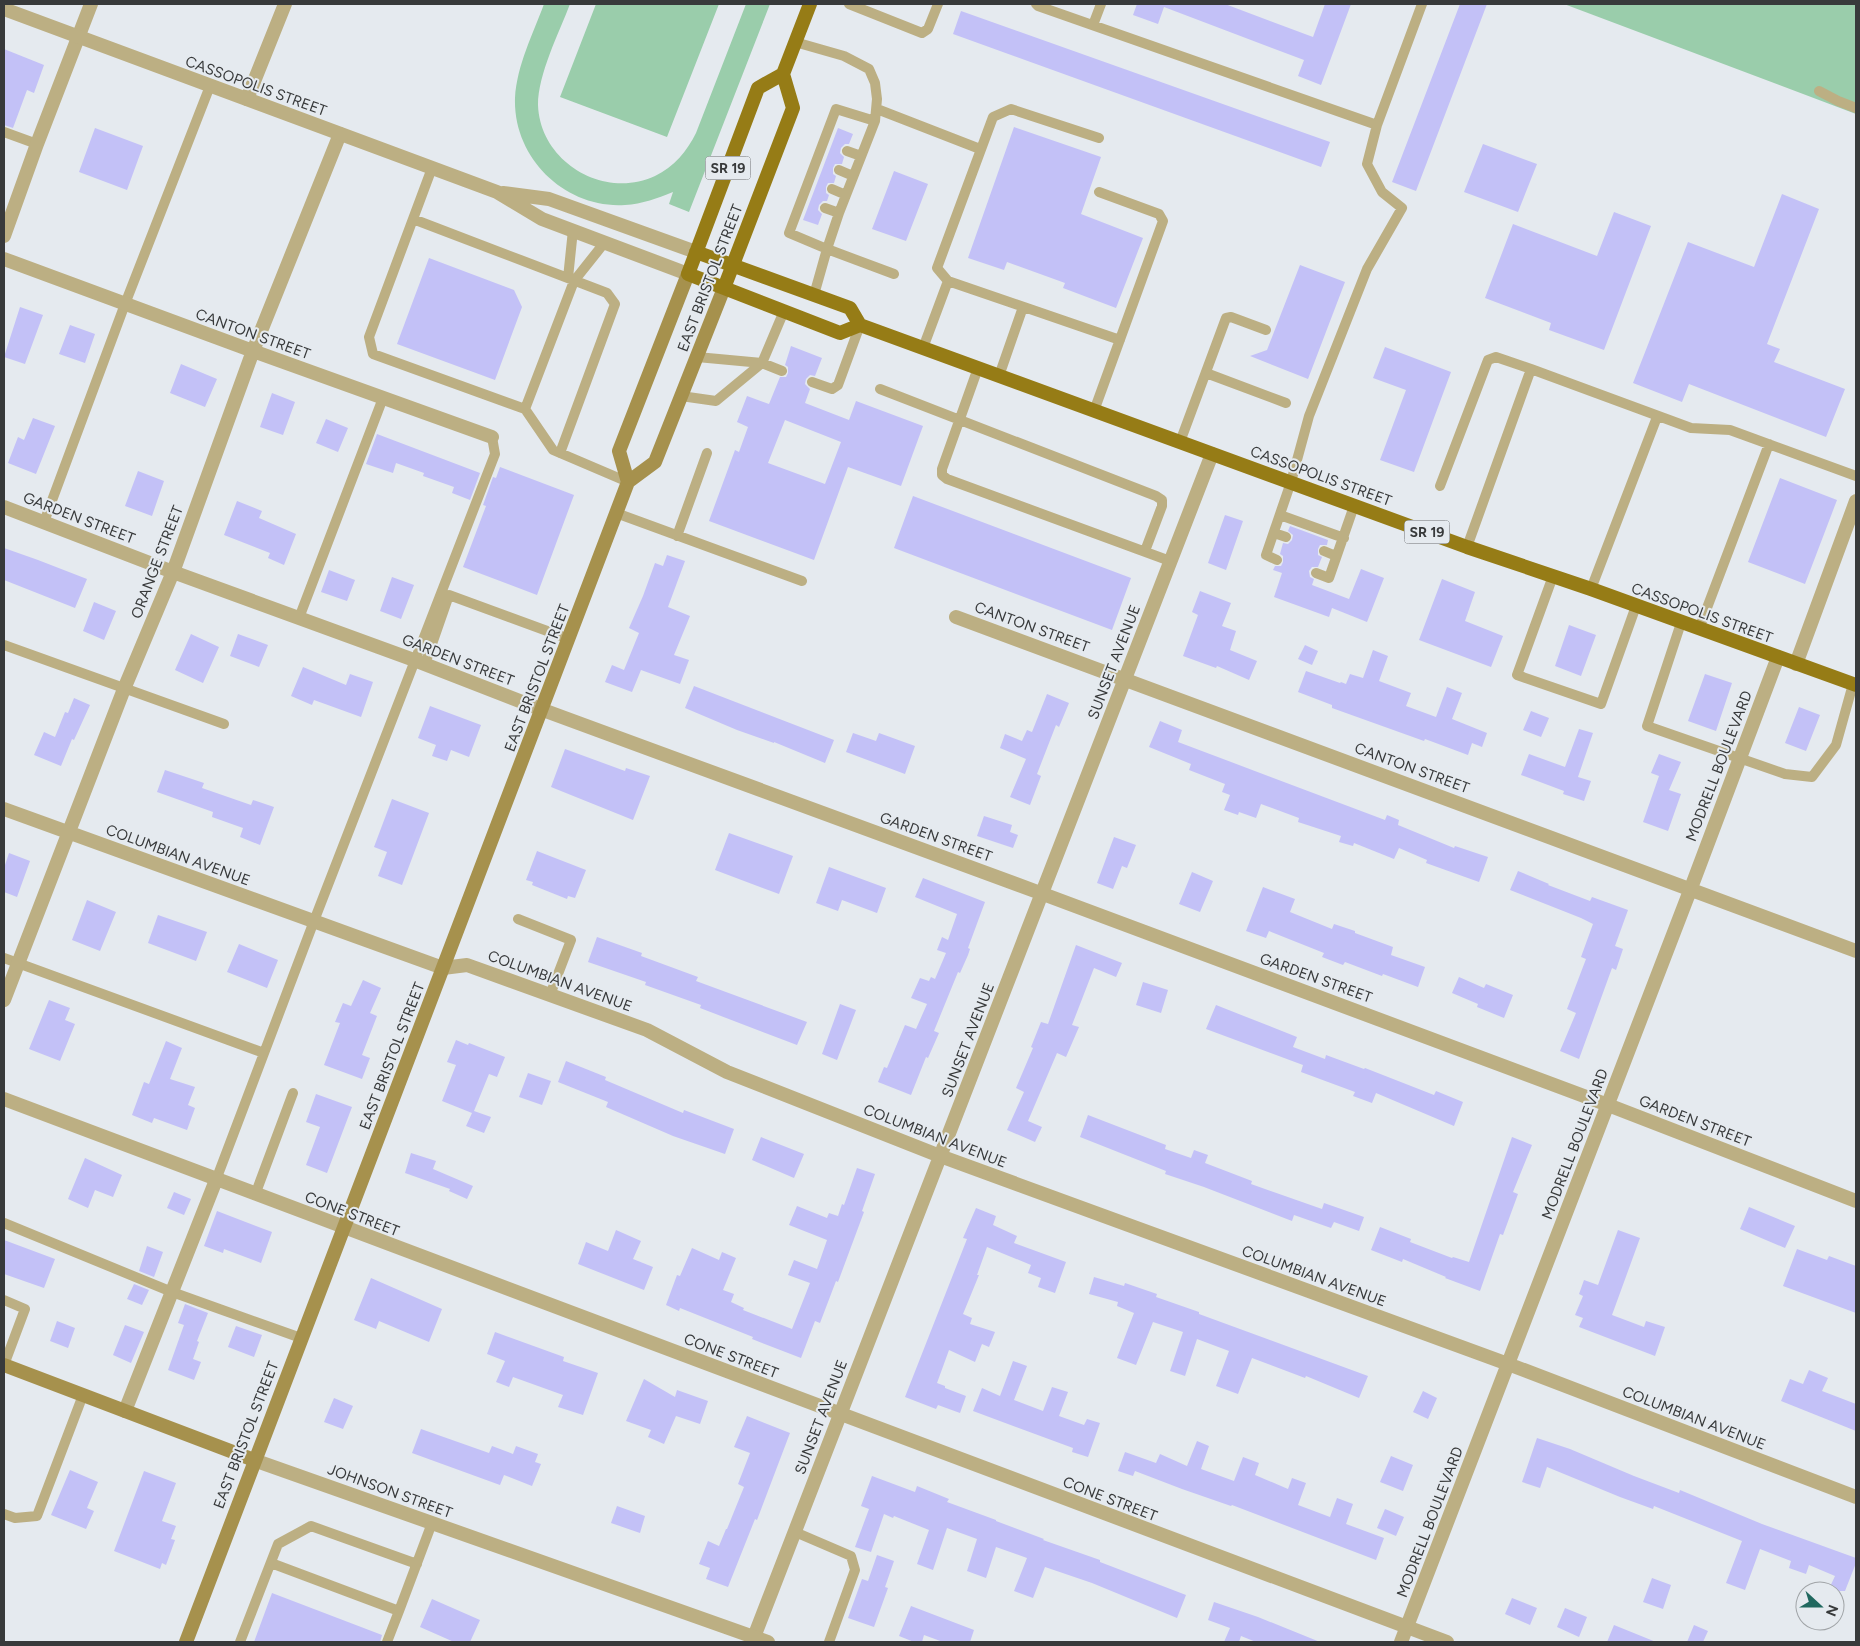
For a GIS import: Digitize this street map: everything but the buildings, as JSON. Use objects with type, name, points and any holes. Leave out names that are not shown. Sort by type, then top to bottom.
[{"type":"main road","points":[[783,74],[810,4]]},
{"type":"main road","name":"EAST BRISTOL STREET","points":[[189,1641],[254,1460],[628,482],[655,462],[793,108],[783,74],[758,88],[619,451],[628,482]]},
{"type":"main road","name":"CASSOPOLIS STREET","points":[[696,252],[850,308],[860,325],[1467,547],[1591,589],[1855,685]]},
{"type":"main road","name":"CASSOPOLIS STREET","points":[[688,274],[840,333],[860,325]]},
{"type":"main road","name":"JOHNSON STREET","points":[[4,1365],[254,1460]]},
{"type":"street","points":[[4,236],[91,4]]},
{"type":"street","points":[[247,99],[285,4]]},
{"type":"street","name":"CASSOPOLIS STREET","points":[[4,9],[497,192],[542,219],[688,274]]},
{"type":"street","name":"ORANGE STREET","points":[[4,1000],[124,689],[172,572],[253,351],[340,134]]},
{"type":"street","name":"CASSOPOLIS STREET","points":[[497,192],[549,199],[696,252]]},
{"type":"street","name":"CANTON STREET","points":[[4,259],[492,437]]},
{"type":"street","name":"SUNSET AVENUE","points":[[754,1637],[1212,454]]},
{"type":"street","points":[[1796,664],[1856,501]]},
{"type":"street","name":"GARDEN STREET","points":[[4,507],[172,572],[420,662],[542,710],[1043,894],[1608,1105],[1856,1201]]},
{"type":"street","name":"CANTON STREET","points":[[956,617],[1856,950]]},
{"type":"street","name":"MODRELL BOULEVARD","points":[[1401,1642],[1778,657]]},
{"type":"street","name":"COLUMBIAN AVENUE","points":[[4,809],[443,968],[467,964],[647,1030],[727,1072],[940,1156],[1508,1364],[1856,1497]]},
{"type":"street","name":"CONE STREET","points":[[4,1100],[1447,1642]]},
{"type":"street","points":[[125,1411],[216,1180]]},
{"type":"street","name":"JOHNSON STREET","points":[[254,1460],[768,1642]]},
{"type":"lane","points":[[848,4],[922,33],[928,29],[938,4]]},
{"type":"lane","points":[[1036,4],[1377,125]]},
{"type":"lane","points":[[1093,25],[1101,4]]},
{"type":"lane","points":[[1277,560],[1266,555],[1291,482],[1309,416],[1367,269],[1402,208],[1382,192],[1367,164],[1377,125],[1422,4]]},
{"type":"lane","points":[[795,42],[844,56],[869,69],[875,83],[877,109],[875,121],[839,213],[814,295]]},
{"type":"lane","points":[[44,522],[124,304],[210,86]]},
{"type":"lane","points":[[1819,91],[1856,108]]},
{"type":"lane","points":[[875,121],[836,109],[828,144],[805,201],[789,233],[827,250],[894,274]]},
{"type":"lane","points":[[877,109],[980,149]]},
{"type":"lane","points":[[1099,138],[1011,109],[993,117],[937,268],[948,281],[1120,340]]},
{"type":"lane","points":[[4,132],[37,144]]},
{"type":"lane","points":[[847,151],[861,156]]},
{"type":"lane","points":[[432,168],[368,337],[373,354],[525,409],[552,450],[628,482]]},
{"type":"lane","points":[[839,170],[854,176]]},
{"type":"lane","points":[[832,189],[846,195]]},
{"type":"lane","points":[[1094,411],[1163,221],[1159,214],[1099,192]]},
{"type":"lane","points":[[824,208],[839,213]]},
{"type":"lane","points":[[413,219],[607,293],[615,304],[560,454]]},
{"type":"lane","points":[[525,409],[571,280],[574,230]]},
{"type":"lane","points":[[571,280],[605,242]]},
{"type":"lane","points":[[923,348],[948,281]]},
{"type":"lane","points":[[998,376],[1023,306]]},
{"type":"lane","points":[[681,396],[716,401],[762,363],[784,311]]},
{"type":"lane","points":[[1180,442],[1226,318],[1231,317],[1266,330]]},
{"type":"lane","points":[[812,382],[832,389],[838,385],[860,325]]},
{"type":"lane","points":[[697,357],[762,363],[782,371]]},
{"type":"lane","points":[[1440,486],[1488,360],[1496,357],[1657,417],[1691,428],[1730,430],[1856,476]]},
{"type":"lane","points":[[978,368],[942,469],[942,475],[947,479],[1170,561]]},
{"type":"lane","points":[[1467,547],[1531,369]]},
{"type":"lane","points":[[1206,373],[1286,403]]},
{"type":"lane","points":[[880,389],[1156,496],[1162,500],[1162,506],[1145,551]]},
{"type":"lane","points":[[299,618],[383,398]]},
{"type":"lane","points":[[1591,589],[1657,417]]},
{"type":"lane","points":[[420,662],[495,454],[492,437]]},
{"type":"lane","points":[[1699,629],[1769,444]]},
{"type":"lane","points":[[677,536],[707,453]]},
{"type":"lane","points":[[1316,572],[1329,578],[1354,506]]},
{"type":"lane","points":[[616,514],[802,581]]},
{"type":"lane","points":[[1280,515],[1344,538]]},
{"type":"lane","points":[[1274,533],[1286,537]]},
{"type":"lane","points":[[1324,551],[1336,556]]},
{"type":"lane","points":[[1553,576],[1517,675],[1600,704],[1636,606]]},
{"type":"lane","points":[[216,1180],[314,921],[449,595],[569,640]]},
{"type":"lane","points":[[1681,623],[1647,726],[1785,774],[1812,777],[1836,745],[1855,685]]},
{"type":"lane","points":[[4,645],[224,724]]},
{"type":"lane","points":[[518,920],[571,940],[550,995]]},
{"type":"lane","points":[[4,958],[264,1053]]},
{"type":"lane","points":[[255,1195],[293,1093]]},
{"type":"lane","points":[[4,1223],[172,1292],[301,1338]]},
{"type":"lane","points":[[4,1300],[25,1309],[4,1365]]},
{"type":"lane","points":[[4,1514],[15,1518],[37,1516],[83,1395]]},
{"type":"lane","points":[[387,1642],[432,1523]]},
{"type":"lane","points":[[240,1642],[278,1544],[311,1526],[416,1564]]},
{"type":"lane","points":[[795,1532],[851,1556],[855,1570],[828,1642]]},
{"type":"lane","points":[[271,1563],[399,1611]]},
{"type":"green space","points":[[544,4],[570,4],[541,80],[538,105],[542,125],[550,144],[562,159],[578,171],[596,179],[615,183],[635,182],[655,176],[679,158],[696,133],[746,4],[770,4],[689,212],[669,204],[673,192],[644,202],[625,205],[603,204],[583,199],[564,189],[547,176],[533,160],[523,141],[517,120],[515,98],[522,62]]},
{"type":"green space","points":[[596,4],[719,4],[667,137],[560,97]]},
{"type":"green space","points":[[1564,4],[1856,4],[1856,114]]}]
